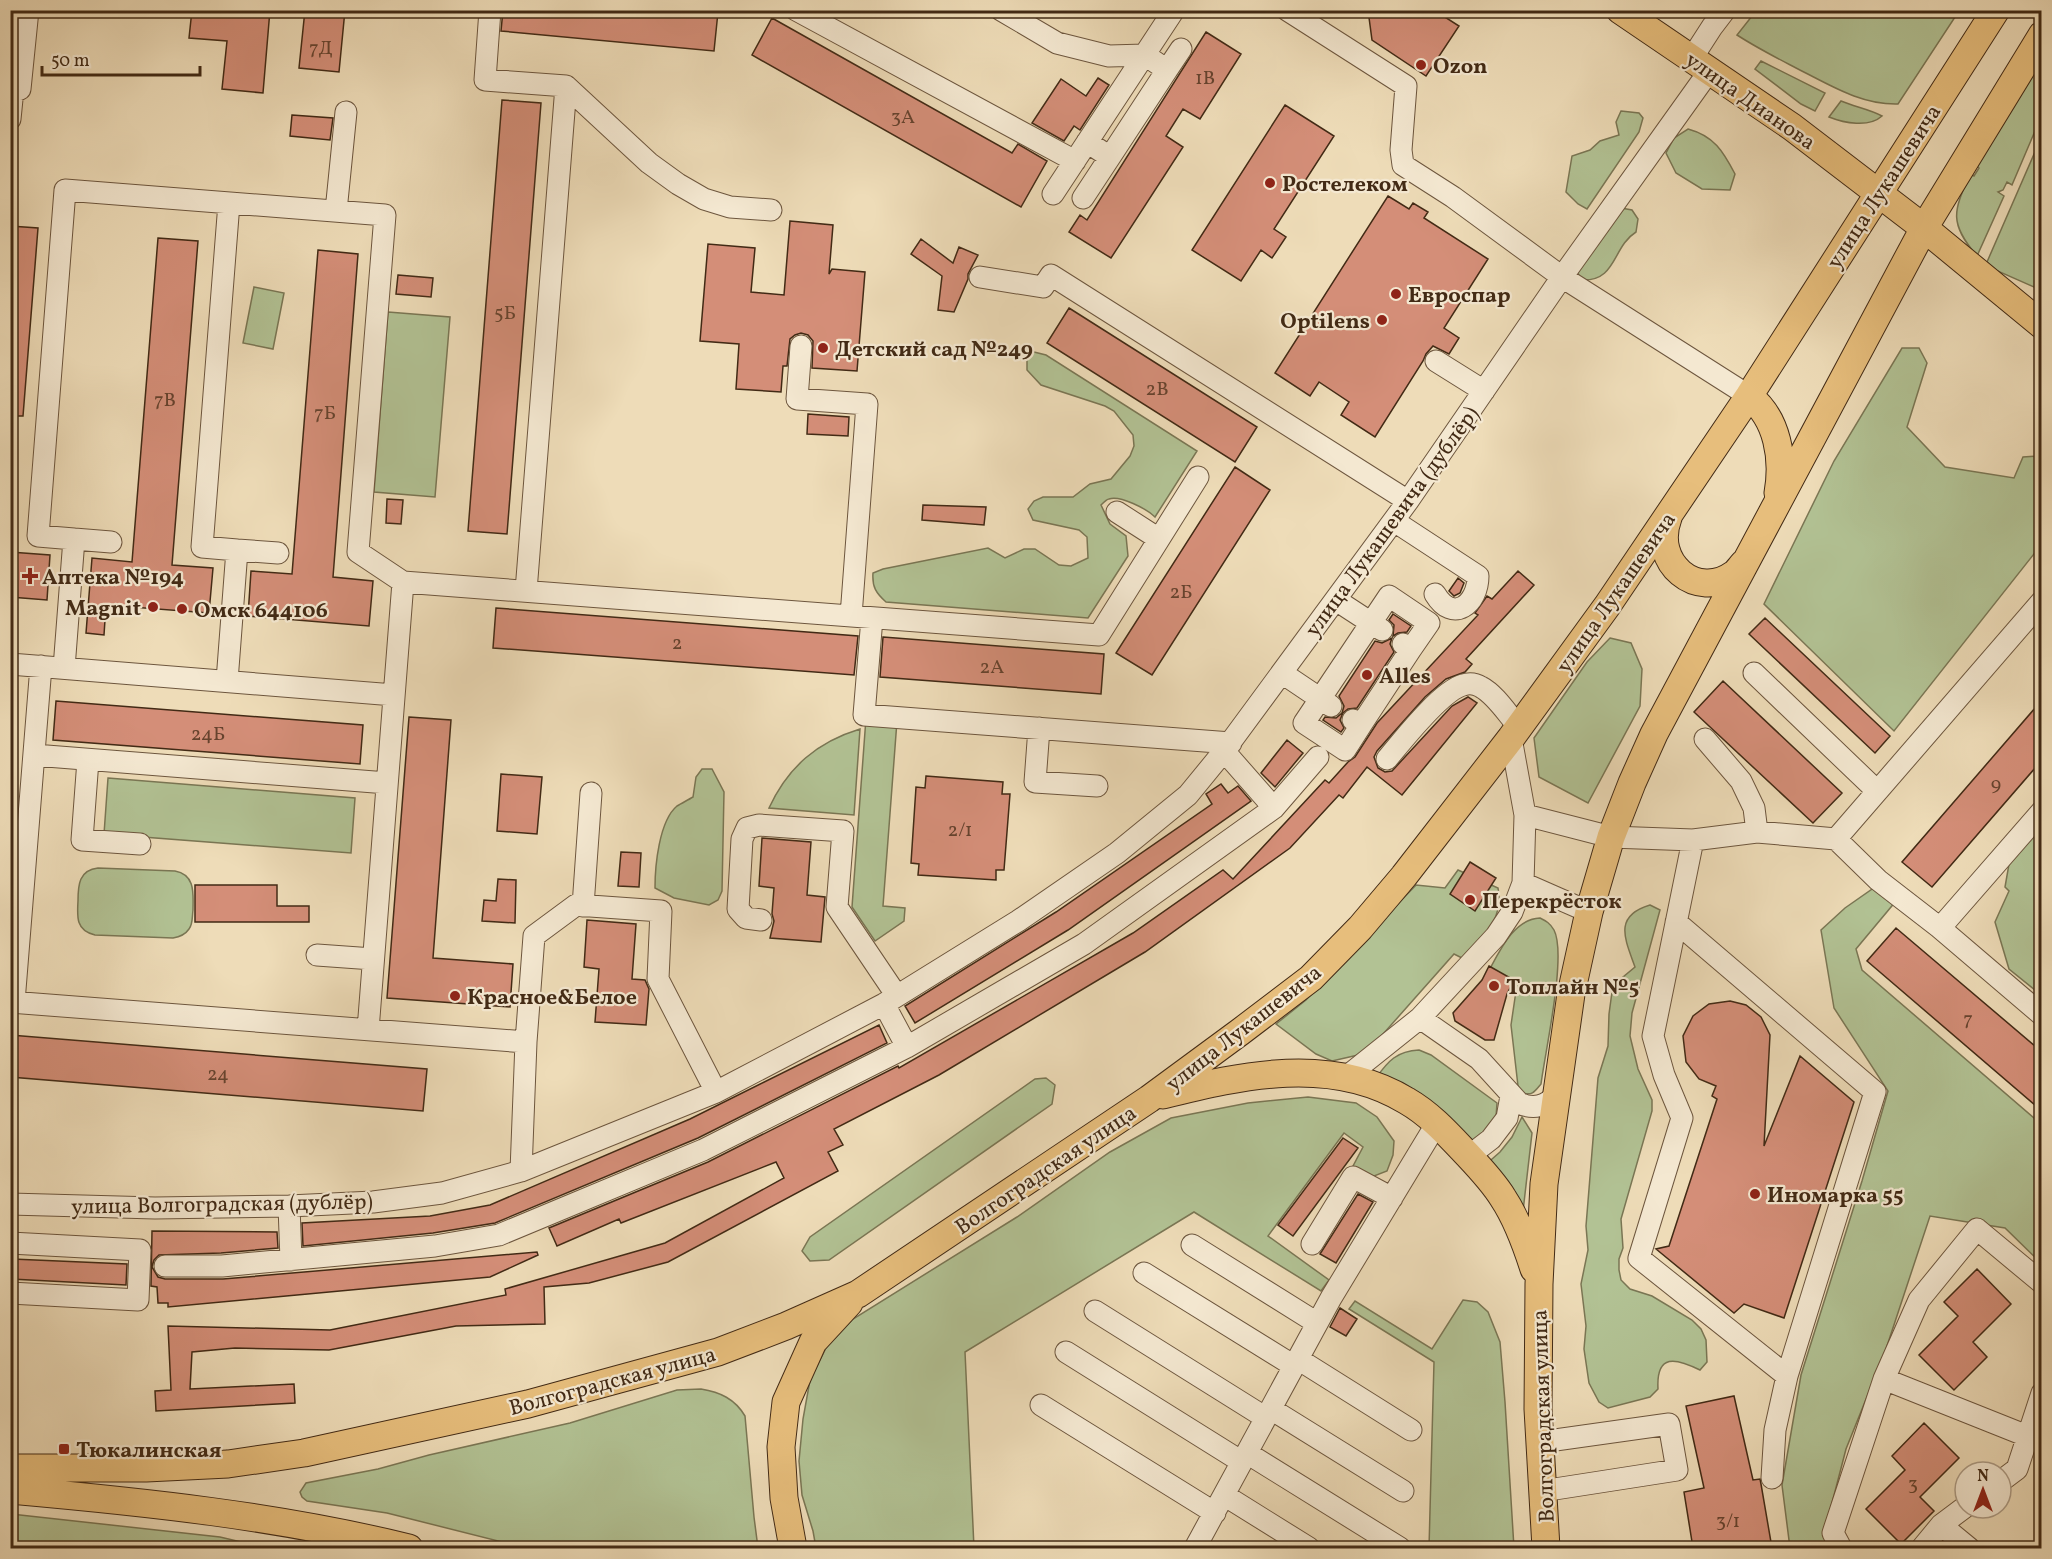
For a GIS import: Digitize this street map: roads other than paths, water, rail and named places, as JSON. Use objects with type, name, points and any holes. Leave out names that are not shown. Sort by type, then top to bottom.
[{"type":"main road","name":"улица Лукашевича","points":[[1149,1099],[1311,978],[1360,928],[1404,876],[1608,606],[1749,396],[1996,10]]},
{"type":"main road","name":"улица Дианова","points":[[1632,14],[1792,127],[1924,228],[2042,325]]},
{"type":"main road","points":[[1539,1284],[1544,1184],[1570,994],[1589,912],[1611,837],[1632,783],[1654,734],[1924,228],[2042,35]]},
{"type":"main road","points":[[1749,396],[1762,409],[1779,447],[1781,474],[1776,503]]},
{"type":"main road","points":[[1669,514],[1663,531],[1664,548],[1671,564],[1684,576],[1701,582],[1718,581],[1734,574],[1746,561]]},
{"type":"main road","points":[[1149,1099],[1218,1081],[1270,1074],[1314,1073],[1375,1085],[1407,1101],[1437,1123],[1469,1156],[1503,1198],[1524,1239],[1539,1284]]},
{"type":"main road","name":"Волгоградская улица","points":[[10,1468],[64,1470],[158,1468],[228,1464],[304,1453],[528,1404],[718,1352],[786,1326],[858,1294],[1149,1099]]},
{"type":"main road","name":"Волгоградская улица","points":[[1539,1284],[1538,1409],[1546,1548]]},
{"type":"main road","points":[[793,1548],[784,1498],[782,1447],[786,1402],[813,1342],[858,1294]]},
{"type":"main road","points":[[10,1490],[136,1501],[245,1516],[360,1536],[409,1548]]},
{"type":"street","points":[[10,119],[12,88],[20,89],[27,10]]},
{"type":"street","points":[[490,10],[485,80],[566,86],[650,163],[678,184],[704,199],[730,207],[771,210]]},
{"type":"street","points":[[796,10],[1075,161]]},
{"type":"street","points":[[1001,10],[1057,43],[1108,56],[1144,55],[1167,70]]},
{"type":"street","points":[[1053,194],[1173,10]]},
{"type":"street","points":[[1287,10],[1406,86],[1402,165],[1453,196],[1562,277],[1749,396]]},
{"type":"street","name":"улица Лукашевича (дублёр)","points":[[1018,921],[1117,853],[1188,795],[1227,747],[1394,521],[1562,277],[1701,64],[1712,27],[1725,10]]},
{"type":"street","points":[[1083,198],[1181,49]]},
{"type":"street","points":[[526,591],[566,86]]},
{"type":"street","points":[[336,211],[346,112]]},
{"type":"street","points":[[1087,142],[1110,158]]},
{"type":"street","points":[[111,542],[38,536],[65,190],[385,215],[358,552],[403,582],[1098,635],[1198,477]]},
{"type":"street","points":[[229,202],[202,547],[278,553]]},
{"type":"street","points":[[980,277],[1043,287],[1051,275],[1408,501]]},
{"type":"street","points":[[801,346],[797,399],[867,404],[861,617],[864,715],[1039,728],[1227,747],[1274,808]]},
{"type":"street","points":[[1436,361],[1484,391]]},
{"type":"street","points":[[1117,512],[1159,539]]},
{"type":"street","points":[[1394,521],[1479,576],[1478,588],[1472,601],[1464,608],[1453,610],[1442,605],[1435,594]]},
{"type":"street","points":[[64,668],[74,539]]},
{"type":"street","points":[[227,681],[237,550]]},
{"type":"street","points":[[368,1030],[403,582]]},
{"type":"street","points":[[1389,596],[1429,622],[1407,647],[1357,722],[1345,750],[1304,723],[1326,702],[1376,627],[1389,596]]},
{"type":"street","points":[[1336,600],[1376,627]]},
{"type":"street","points":[[1836,838],[2042,601]]},
{"type":"street","points":[[10,664],[394,695]]},
{"type":"street","points":[[41,666],[12,1002],[526,1042]]},
{"type":"street","points":[[1282,673],[1326,702]]},
{"type":"street","points":[[1754,673],[1877,791]]},
{"type":"street","points":[[1345,1078],[1420,1018],[1496,936],[1512,912],[1523,883],[1525,815],[1515,732],[1497,702],[1482,687],[1472,684],[1461,685],[1429,711],[1387,759]]},
{"type":"street","points":[[1039,728],[1035,782],[1097,786]]},
{"type":"street","points":[[1705,739],[1741,780],[1754,808],[1757,831]]},
{"type":"street","points":[[34,755],[387,783]]},
{"type":"street","points":[[165,1266],[222,1266],[291,1260],[435,1246],[499,1235],[703,1150],[907,1047],[1084,944],[1274,808],[1318,757]]},
{"type":"street","points":[[88,760],[82,840],[141,844]]},
{"type":"street","points":[[583,906],[591,794]]},
{"type":"street","points":[[1940,928],[2042,811]]},
{"type":"street","points":[[1525,815],[1611,837],[1693,840],[1757,831],[1836,838],[1878,880],[1940,928],[2042,1015]]},
{"type":"street","points":[[761,920],[746,918],[738,909],[742,839],[747,828],[759,825],[843,831],[837,907],[890,1000],[907,1047]]},
{"type":"street","points":[[1693,840],[1653,1036],[1664,1075],[1682,1118],[1640,1258],[1787,1376]]},
{"type":"street","points":[[1523,883],[1589,912]]},
{"type":"street","points":[[521,1171],[526,1042],[534,936],[576,905],[661,911],[658,979],[716,1092]]},
{"type":"street","name":"улица Волгоградская (дублёр)","points":[[10,1204],[155,1208],[373,1202],[442,1193],[521,1171],[716,1092],[890,1000],[1018,921]]},
{"type":"street","points":[[1676,922],[1875,1092],[1787,1376],[1775,1430],[1772,1478]]},
{"type":"street","points":[[317,955],[373,959]]},
{"type":"street","points":[[1420,1018],[1479,1059],[1511,1096],[1527,1107],[1549,1103],[1557,1094]]},
{"type":"street","points":[[1469,1156],[1491,1139],[1507,1118],[1511,1096]]},
{"type":"street","points":[[1201,1546],[1219,1504],[1317,1323],[1437,1123]]},
{"type":"street","points":[[1312,1244],[1353,1178],[1392,1198]]},
{"type":"street","points":[[289,1206],[291,1260]]},
{"type":"street","points":[[1841,1548],[1833,1533],[1884,1379],[1918,1300],[1977,1229],[2042,1283]]},
{"type":"street","points":[[10,1243],[140,1250],[138,1300],[10,1293]]},
{"type":"street","points":[[1192,1245],[1317,1323]]},
{"type":"street","points":[[1144,1273],[1411,1430]]},
{"type":"street","points":[[1095,1311],[1402,1491]]},
{"type":"street","points":[[1066,1352],[1400,1548]]},
{"type":"street","points":[[1884,1379],[2034,1438]]},
{"type":"street","points":[[2013,1469],[2034,1438],[2042,1393]]},
{"type":"street","points":[[1041,1405],[1219,1504],[1309,1548]]},
{"type":"street","points":[[1541,1442],[1669,1424],[1677,1470],[1542,1491]]},
{"type":"street","points":[[1922,1548],[1941,1525],[1953,1516]]},
{"type":"street","points":[[1941,1525],[1969,1548]]},
{"type":"place","name":"Ozon","points":[[1421,65]]},
{"type":"place","name":"Ростелеком","points":[[1270,183]]},
{"type":"place","name":"Евроспар","points":[[1396,294]]},
{"type":"place","name":"Optilens","points":[[1382,320]]},
{"type":"place","name":"Детский сад №249","points":[[823,348]]},
{"type":"place","name":"Аптека №194","points":[[30,576]]},
{"type":"place","name":"Magnit","points":[[153,607]]},
{"type":"place","name":"Омск 644106","points":[[182,609]]},
{"type":"place","name":"Alles","points":[[1367,675]]},
{"type":"place","name":"Перекрёсток","points":[[1470,900]]},
{"type":"place","name":"Топлайн №5","points":[[1494,986]]},
{"type":"place","name":"Красное&Белое","points":[[455,996]]},
{"type":"place","name":"Иномарка 55","points":[[1755,1194]]},
{"type":"place","name":"Тюкалинская","points":[[64,1449]]}]
